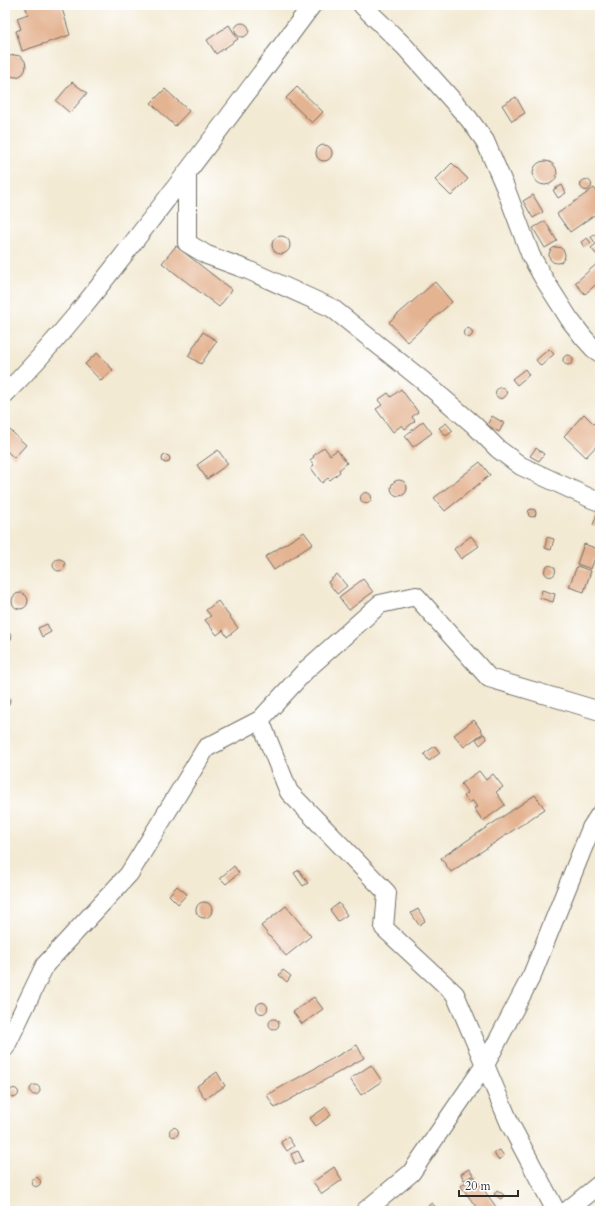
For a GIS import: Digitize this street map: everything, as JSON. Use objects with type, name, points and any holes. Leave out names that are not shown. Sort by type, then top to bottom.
[{"type":"street","points":[[5,394],[33,366],[111,271],[186,174],[312,5]]},
{"type":"street","points":[[362,5],[406,47],[469,119],[484,141],[505,187],[531,256],[570,320],[594,349],[600,352]]},
{"type":"street","points":[[186,174],[187,243],[207,255],[248,270],[332,308],[422,380],[473,424],[498,449],[528,469],[600,502]]},
{"type":"street","points":[[5,1048],[45,965],[129,874],[206,748],[260,720],[306,670],[380,604],[416,596],[489,678],[600,711]]},
{"type":"street","points":[[260,720],[289,792],[387,893],[384,928],[455,994],[510,1124],[556,1211]]},
{"type":"street","points":[[365,1211],[411,1173],[485,1065],[532,976],[591,828],[600,814]]},
{"type":"street","points":[[567,1211],[600,1184]]},
{"type":"building","points":[[25,5],[61,5],[70,35],[22,51],[16,31],[21,29],[17,18],[28,14]]},
{"type":"building","points":[[239,23],[245,23],[249,27],[249,33],[245,37],[239,37],[235,33],[235,27]]},
{"type":"building","points":[[229,25],[238,39],[216,54],[207,40]]},
{"type":"building","points":[[15,55],[23,58],[26,66],[23,74],[15,77],[7,74],[4,66],[7,58]]},
{"type":"building","points":[[72,82],[87,93],[70,113],[56,101]]},
{"type":"building","points":[[297,87],[323,112],[312,123],[286,98]]},
{"type":"building","points":[[165,89],[189,111],[175,126],[151,103]]},
{"type":"building","points":[[516,97],[525,113],[512,121],[502,105]]},
{"type":"building","points":[[321,145],[327,145],[332,150],[330,159],[327,161],[321,161],[316,156],[316,150]]},
{"type":"building","points":[[545,161],[553,165],[557,173],[553,181],[545,185],[537,181],[533,173],[537,165]]},
{"type":"building","points":[[452,163],[468,179],[451,196],[435,180]]},
{"type":"building","points":[[584,180],[588,180],[590,181],[590,189],[584,190],[581,187],[581,183]]},
{"type":"building","points":[[562,185],[566,193],[558,198],[553,190]]},
{"type":"building","points":[[594,188],[600,196],[600,211],[570,232],[557,214]]},
{"type":"building","points":[[533,195],[543,212],[533,218],[523,201]]},
{"type":"building","points":[[545,221],[557,241],[545,248],[533,228]]},
{"type":"building","points":[[599,232],[600,251],[596,254],[591,248],[596,244],[591,237]]},
{"type":"building","points":[[281,236],[287,239],[290,245],[287,251],[281,254],[275,251],[272,245],[275,239]]},
{"type":"building","points":[[587,238],[591,243],[584,247],[581,242]]},
{"type":"building","points":[[176,246],[232,290],[219,307],[162,263]]},
{"type":"building","points":[[554,247],[560,247],[565,252],[563,261],[560,263],[554,263],[549,258],[549,252]]},
{"type":"building","points":[[600,261],[600,281],[585,294],[575,283]]},
{"type":"building","points":[[435,282],[452,302],[407,342],[389,322]]},
{"type":"building","points":[[468,328],[473,333],[468,338],[463,333]]},
{"type":"building","points":[[203,332],[217,341],[201,364],[188,356]]},
{"type":"building","points":[[549,349],[554,354],[541,366],[536,360]]},
{"type":"building","points":[[97,353],[113,370],[101,381],[85,364]]},
{"type":"building","points":[[566,355],[570,355],[572,356],[572,364],[566,365],[563,362],[563,358]]},
{"type":"building","points":[[525,369],[529,375],[517,385],[512,379]]},
{"type":"building","points":[[501,387],[505,389],[507,393],[505,397],[501,399],[497,397],[495,393],[497,389]]},
{"type":"building","points":[[401,389],[418,412],[412,417],[415,421],[405,429],[402,425],[393,432],[376,409],[382,405],[378,400],[388,393],[391,397]]},
{"type":"building","points":[[584,414],[600,430],[600,442],[586,457],[564,436]]},
{"type":"building","points":[[492,416],[504,423],[499,432],[487,425]]},
{"type":"building","points":[[423,421],[432,433],[413,447],[405,436]]},
{"type":"building","points":[[446,423],[453,431],[446,436],[439,428]]},
{"type":"building","points":[[10,430],[26,445],[14,458],[5,449],[5,435]]},
{"type":"building","points":[[324,447],[330,455],[337,450],[347,463],[339,470],[340,472],[330,480],[328,478],[322,483],[311,468],[314,465],[310,460]]},
{"type":"building","points":[[536,448],[544,454],[539,461],[530,456]]},
{"type":"building","points":[[218,450],[228,464],[207,479],[197,465]]},
{"type":"building","points":[[166,455],[169,456],[169,462],[166,463],[163,462],[162,459],[163,456]]},
{"type":"building","points":[[480,462],[490,475],[445,511],[434,498]]},
{"type":"building","points":[[396,480],[402,480],[407,485],[405,494],[402,496],[396,496],[391,491],[391,485]]},
{"type":"building","points":[[364,493],[368,493],[370,494],[370,502],[364,503],[361,500],[361,496]]},
{"type":"building","points":[[532,509],[535,510],[535,516],[532,517],[529,516],[528,513],[529,510]]},
{"type":"building","points":[[598,511],[600,511],[600,528],[593,525]]},
{"type":"building","points":[[304,532],[313,544],[274,570],[265,557]]},
{"type":"building","points":[[471,536],[479,546],[461,559],[454,549]]},
{"type":"building","points":[[547,537],[554,539],[551,550],[545,548]]},
{"type":"building","points":[[584,544],[598,549],[591,569],[577,564]]},
{"type":"building","points":[[57,559],[61,559],[65,565],[61,571],[57,571],[53,567],[53,563]]},
{"type":"building","points":[[548,566],[552,566],[554,567],[554,575],[548,576],[545,573],[545,569]]},
{"type":"building","points":[[577,566],[591,571],[584,592],[569,587]]},
{"type":"building","points":[[337,574],[347,586],[337,594],[328,582]]},
{"type":"building","points":[[363,579],[373,592],[349,610],[339,597]]},
{"type":"building","points":[[542,590],[555,594],[553,602],[540,598]]},
{"type":"building","points":[[17,593],[23,593],[28,598],[26,607],[23,609],[17,609],[12,604],[12,598]]},
{"type":"building","points":[[218,601],[238,628],[227,637],[223,630],[217,635],[205,620],[211,616],[206,610]]},
{"type":"building","points":[[47,624],[51,632],[42,637],[38,628]]},
{"type":"building","points":[[8,633],[11,634],[11,640],[8,641],[5,640],[4,637],[5,634]]},
{"type":"building","points":[[5,693],[10,700],[9,704],[5,707]]},
{"type":"building","points":[[474,720],[483,733],[464,747],[454,735]]},
{"type":"building","points":[[484,734],[487,739],[480,745],[476,739]]},
{"type":"building","points":[[435,746],[440,753],[429,761],[424,754]]},
{"type":"building","points":[[479,771],[486,780],[493,774],[503,787],[496,792],[505,805],[483,821],[474,808],[477,807],[472,800],[469,803],[464,796],[468,793],[461,784]]},
{"type":"building","points":[[535,795],[545,809],[451,872],[441,858]]},
{"type":"building","points":[[234,866],[239,873],[226,884],[220,878]]},
{"type":"building","points":[[299,870],[308,883],[303,886],[294,873]]},
{"type":"building","points":[[177,886],[187,894],[178,904],[169,895]]},
{"type":"building","points":[[201,902],[207,902],[212,907],[210,916],[207,918],[201,918],[196,913],[196,907]]},
{"type":"building","points":[[339,903],[347,915],[338,921],[330,910]]},
{"type":"building","points":[[286,906],[311,936],[286,956],[261,926]]},
{"type":"building","points":[[418,909],[425,921],[419,925],[411,913]]},
{"type":"building","points":[[283,970],[291,976],[287,982],[279,975]]},
{"type":"building","points":[[314,997],[323,1009],[302,1024],[293,1012]]},
{"type":"building","points":[[262,1002],[266,1004],[268,1008],[266,1012],[262,1014],[258,1012],[256,1008],[258,1004]]},
{"type":"building","points":[[272,1019],[276,1019],[278,1020],[278,1028],[272,1029],[269,1026],[269,1022]]},
{"type":"building","points":[[357,1045],[364,1058],[275,1108],[267,1095]]},
{"type":"building","points":[[371,1065],[382,1081],[361,1095],[350,1079]]},
{"type":"building","points":[[217,1072],[225,1086],[205,1099],[197,1086]]},
{"type":"building","points":[[33,1085],[37,1085],[39,1086],[39,1094],[33,1095],[30,1092],[30,1088]]},
{"type":"building","points":[[12,1089],[16,1089],[18,1093],[16,1097],[12,1097],[10,1095],[10,1091]]},
{"type":"building","points":[[326,1107],[331,1115],[316,1126],[310,1118]]},
{"type":"building","points":[[172,1128],[176,1128],[178,1132],[176,1136],[172,1136],[170,1134],[170,1130]]},
{"type":"building","points":[[288,1137],[294,1146],[287,1151],[281,1142]]},
{"type":"building","points":[[500,1150],[504,1156],[498,1160],[494,1153]]},
{"type":"building","points":[[298,1151],[303,1161],[295,1164],[291,1154]]},
{"type":"building","points":[[334,1167],[342,1180],[322,1194],[313,1182]]},
{"type":"building","points":[[469,1169],[473,1175],[464,1180],[461,1174]]},
{"type":"building","points":[[474,1176],[499,1211],[479,1211],[461,1186]]},
{"type":"building","points":[[36,1177],[41,1182],[36,1187],[31,1182]]},
{"type":"building","points":[[497,1190],[504,1195],[501,1199],[494,1194]]},
{"type":"building","points":[[432,1203],[435,1207],[427,1211],[425,1208]]}]
